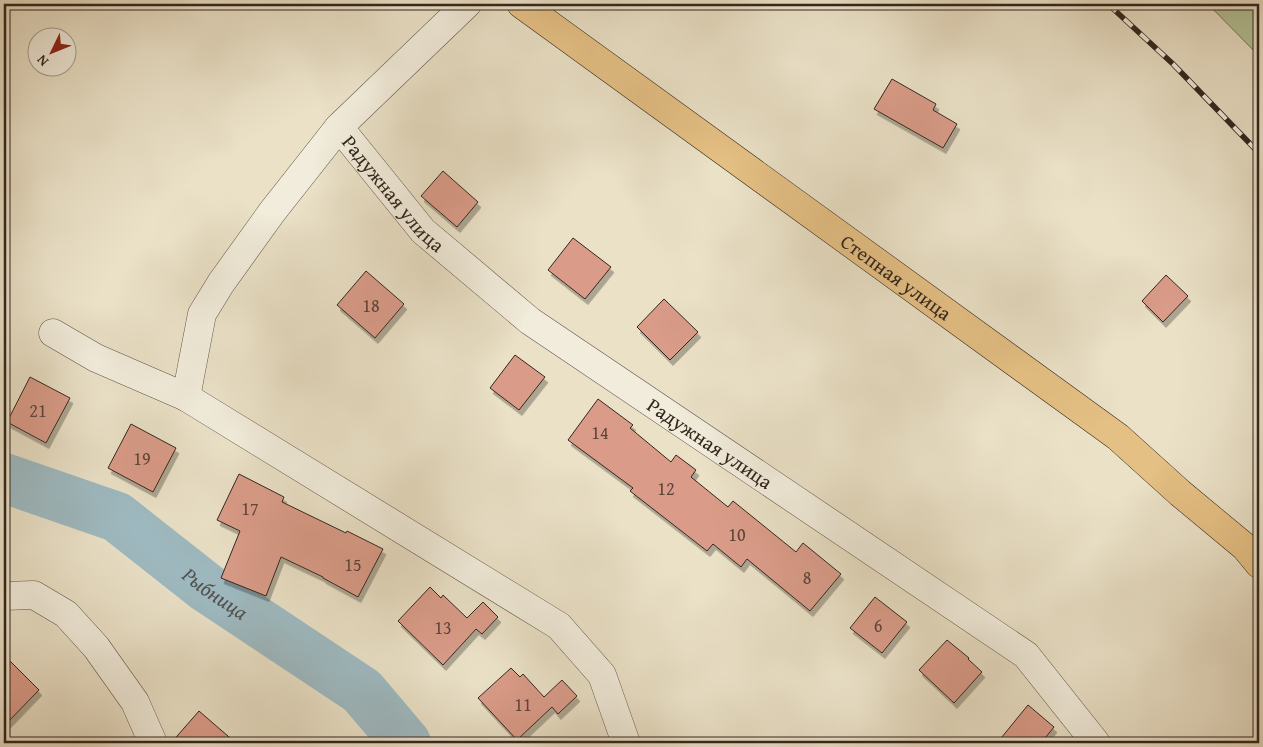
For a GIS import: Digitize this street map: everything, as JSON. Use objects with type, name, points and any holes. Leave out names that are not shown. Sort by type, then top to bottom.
[{"type":"main road","name":"Степная улица","points":[[524,5],[1118,437],[1180,493],[1245,547],[1259,564]]},
{"type":"street","points":[[186,397],[202,314],[221,283],[272,212],[339,127],[467,4]]},
{"type":"street","name":"Радужная улица","points":[[339,127],[423,231],[530,321],[1026,655],[1096,743]]},
{"type":"street","points":[[53,333],[96,358],[186,397],[559,626],[602,675],[626,743]]},
{"type":"street","points":[[4,596],[34,595],[66,614],[96,647],[135,702],[154,743]]},
{"type":"green space","points":[[1208,4],[1259,4],[1259,56]]},
{"type":"building","points":[[892,79],[936,104],[933,110],[957,124],[943,148],[874,109]]},
{"type":"building","points":[[443,171],[478,202],[457,227],[421,196]]},
{"type":"building","points":[[573,238],[611,267],[585,299],[548,270]]},
{"type":"building","points":[[366,271],[404,304],[375,338],[337,305]]},
{"type":"building","points":[[1166,275],[1188,296],[1163,322],[1142,301]]},
{"type":"building","points":[[664,299],[698,332],[670,360],[637,327]]},
{"type":"building","points":[[515,355],[545,377],[519,410],[490,388]]},
{"type":"building","points":[[30,377],[70,398],[46,443],[7,422]]},
{"type":"building","points":[[598,399],[633,425],[630,428],[671,462],[676,455],[696,470],[691,477],[728,507],[733,501],[796,552],[803,543],[841,574],[810,611],[747,559],[741,567],[713,544],[707,551],[630,491],[633,488],[568,440]]},
{"type":"building","points":[[131,424],[176,448],[153,492],[108,468]]},
{"type":"building","points":[[239,474],[284,497],[282,502],[383,549],[358,597],[323,577],[281,557],[266,596],[221,578],[240,531],[217,520]]},
{"type":"building","points":[[430,587],[441,598],[443,595],[467,618],[483,602],[498,617],[482,634],[476,629],[443,665],[398,621]]},
{"type":"building","points":[[875,597],[907,622],[882,653],[850,628]]},
{"type":"building","points":[[947,640],[969,658],[982,672],[954,703],[919,670]]},
{"type":"building","points":[[4,655],[39,690],[4,726]]},
{"type":"building","points":[[511,668],[520,677],[523,674],[544,697],[562,680],[577,696],[558,714],[552,707],[517,740],[478,698]]},
{"type":"building","points":[[1028,705],[1054,727],[1041,743],[997,743]]},
{"type":"building","points":[[199,711],[236,743],[171,743]]},
{"type":"waterway","name":"Рыбница","points":[[4,478],[117,517],[207,588],[362,691],[406,743]]},
{"type":"railway","points":[[1108,4],[1173,64],[1259,153]]}]
